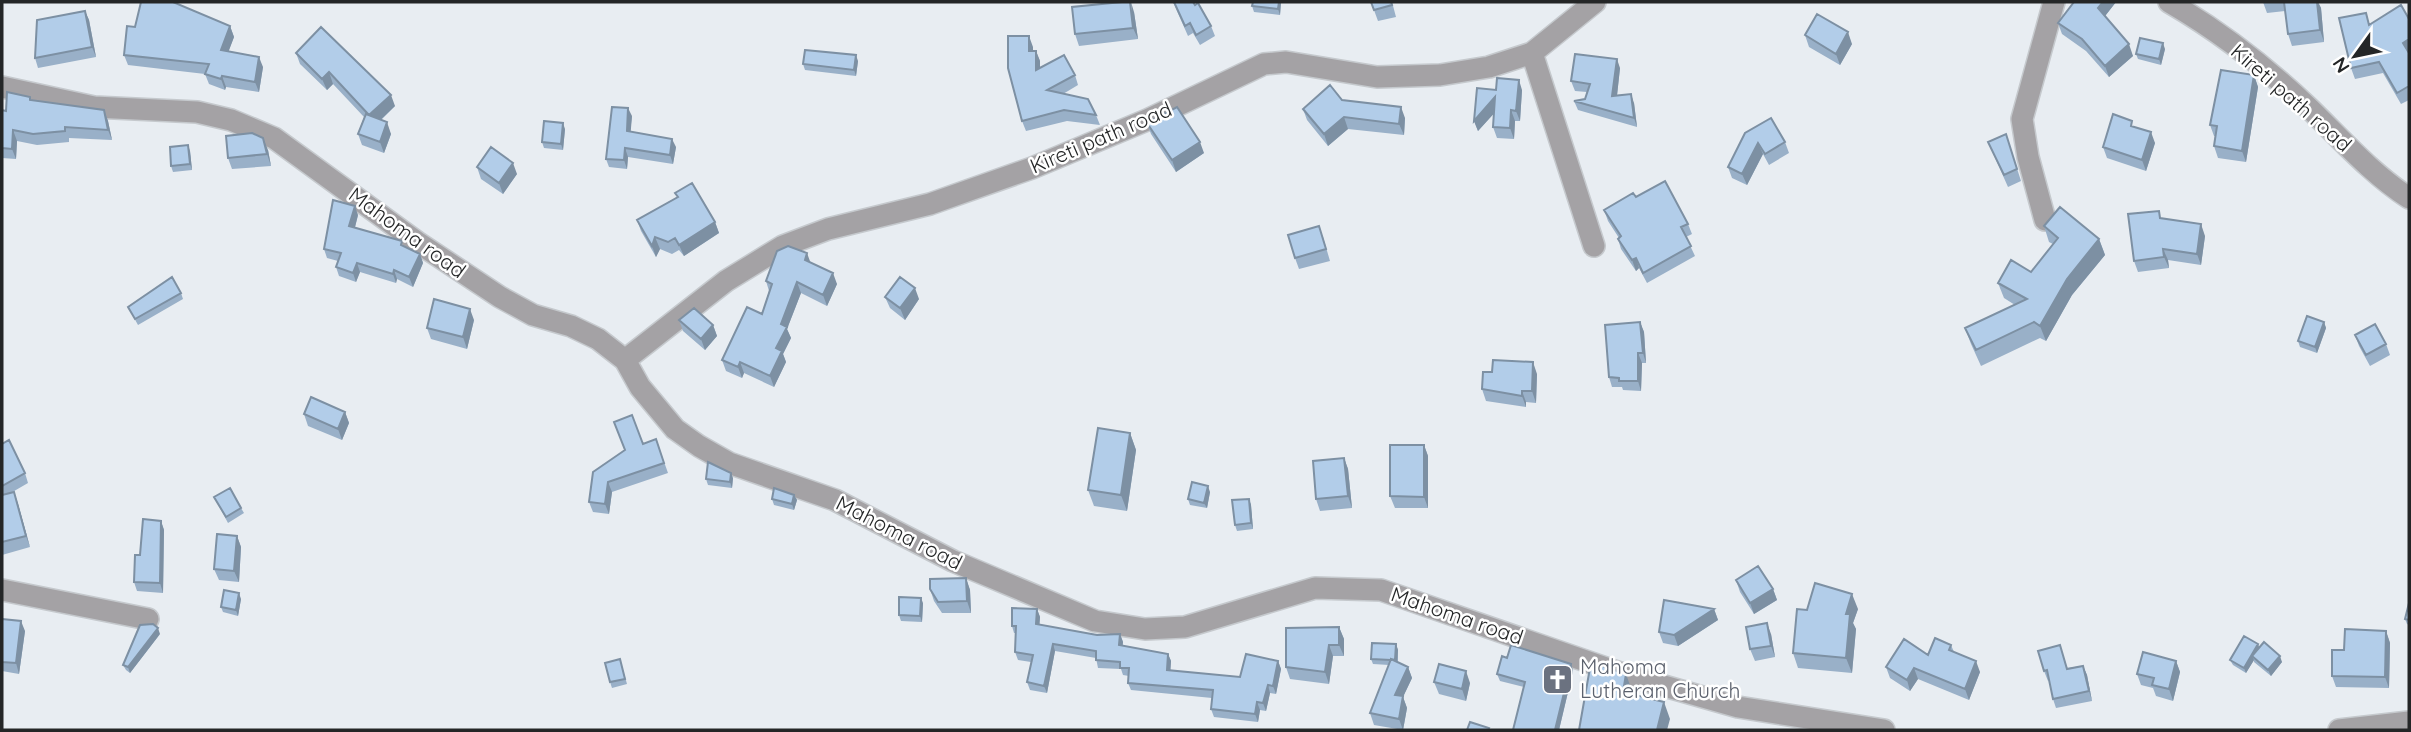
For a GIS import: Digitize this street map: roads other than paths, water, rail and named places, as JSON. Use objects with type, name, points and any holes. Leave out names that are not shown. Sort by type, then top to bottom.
[{"type":"street","name":"Kireti path road","points":[[625,360],[726,281],[783,246],[828,229],[930,204],[1032,168],[1147,120],[1264,64],[1286,62],[1377,77],[1440,75],[1489,67],[1531,53],[1595,2]]},
{"type":"street","points":[[2045,220],[2028,157],[2022,118],[2054,2]]},
{"type":"street","name":"Kireti path road","points":[[2169,2],[2196,18],[2273,78],[2384,182],[2409,198]]},
{"type":"street","points":[[1531,53],[1594,246]]},
{"type":"street","name":"Mahoma road","points":[[2,87],[94,107],[197,112],[231,120],[274,138],[417,242],[500,297],[533,316],[571,326],[598,338],[625,360],[640,387],[676,429],[699,446],[729,463],[835,500],[953,561],[1095,621],[1145,629],[1185,627],[1315,588],[1381,590],[1629,676],[1738,707],[1884,730]]},
{"type":"street","points":[[2,590],[148,619]]},
{"type":"street","points":[[2339,730],[2409,722]]},
{"type":"place","name":"Mahoma Lutheran Church","points":[[1557,679]]}]
